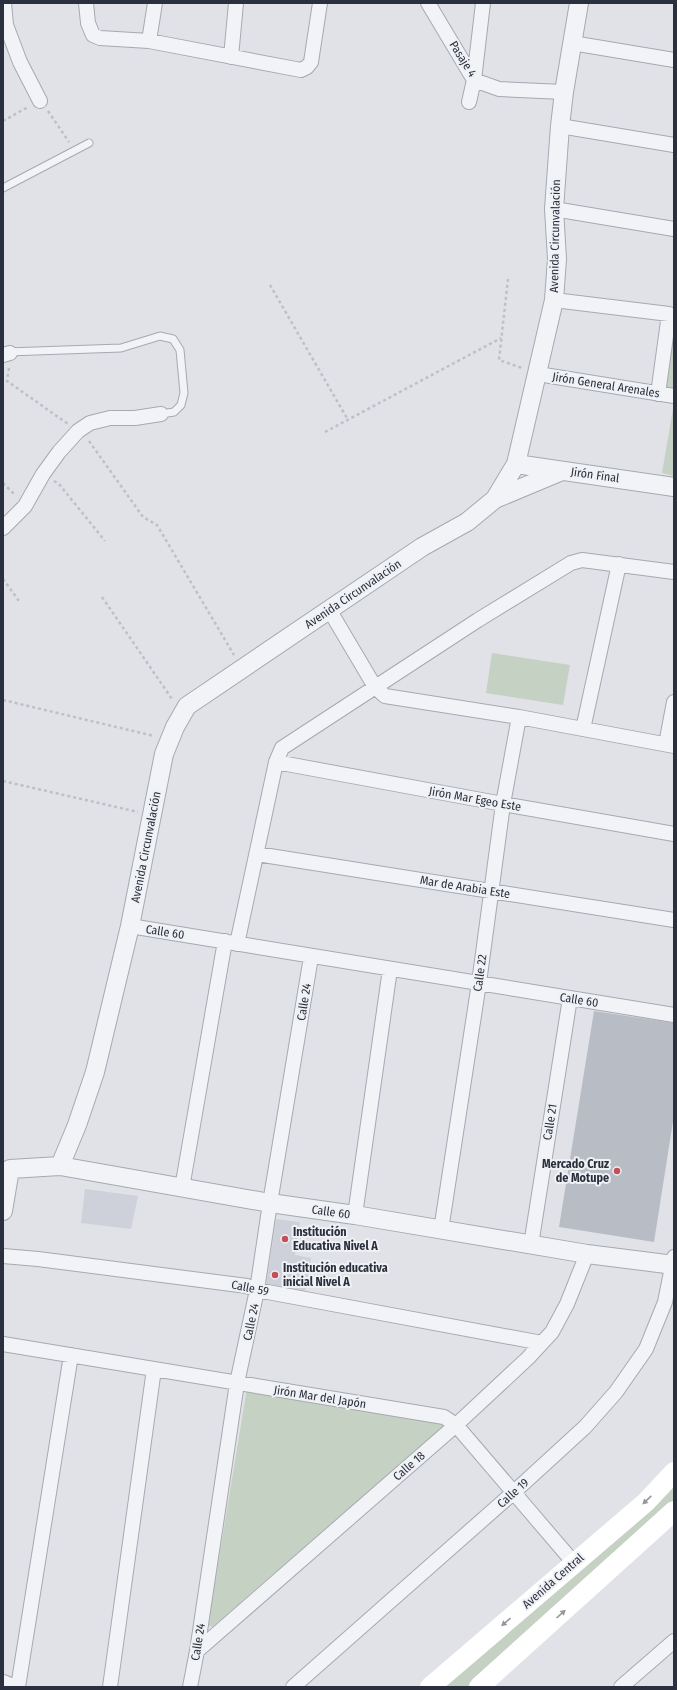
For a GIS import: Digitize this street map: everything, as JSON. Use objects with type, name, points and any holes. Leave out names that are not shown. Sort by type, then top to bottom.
[{"type":"main road","name":"Avenida Central","points":[[430,1687],[646,1502],[674,1472]]},
{"type":"main road","points":[[479,1687],[674,1511]]},
{"type":"street","points":[[4,3],[6,25],[20,62],[40,101]]},
{"type":"street","points":[[86,3],[88,23],[93,35],[100,38],[149,42],[301,70],[307,67],[311,62],[320,3]]},
{"type":"street","points":[[149,42],[155,3]]},
{"type":"street","points":[[231,57],[236,3]]},
{"type":"street","name":"Pasaje 4","points":[[428,3],[474,80],[498,89],[564,92]]},
{"type":"street","points":[[469,102],[474,80],[484,3]]},
{"type":"street","name":"Avenida Circunvalación","points":[[60,1166],[77,1125],[95,1072],[130,926],[164,754],[175,727],[187,706],[330,611],[422,547],[467,522],[495,500],[516,464],[554,300],[556,259],[554,209],[560,126],[564,92],[579,3]]},
{"type":"street","points":[[572,43],[674,60]]},
{"type":"street","points":[[560,126],[674,145]]},
{"type":"street","points":[[554,209],[674,228]]},
{"type":"street","points":[[554,300],[669,314],[658,394]]},
{"type":"street","name":"Jirón General Arenales","points":[[538,374],[674,396]]},
{"type":"street","points":[[3,528],[25,506],[43,474],[59,452],[78,431],[90,423],[110,418],[135,418],[161,414]]},
{"type":"street","name":"Jirón Final","points":[[516,464],[674,487]]},
{"type":"street","points":[[495,500],[562,471]]},
{"type":"street","points":[[182,1188],[231,942],[257,854],[276,762],[282,748],[478,620],[571,562],[582,560],[674,572]]},
{"type":"street","points":[[583,729],[619,564]]},
{"type":"street","points":[[330,611],[375,687],[385,696],[519,717],[670,745],[674,702]]},
{"type":"street","name":"Calle 22","points":[[441,1230],[503,804],[519,717]]},
{"type":"street","name":"Jirón Mar Egeo Este","points":[[276,762],[674,834]]},
{"type":"street","name":"Mar de Arabia Este","points":[[257,854],[674,920]]},
{"type":"street","name":"Calle 60","points":[[130,926],[231,942],[311,957],[674,1015]]},
{"type":"street","name":"Calle 24","points":[[190,1687],[197,1651],[237,1383],[258,1290],[270,1203],[311,957]]},
{"type":"street","points":[[354,1215],[390,969]]},
{"type":"street","name":"Calle 21","points":[[531,1245],[570,998]]},
{"type":"street","name":"Calle 60","points":[[6,1170],[60,1166],[270,1203],[354,1215],[587,1254],[674,1262]]},
{"type":"street","points":[[3,1211],[6,1170]]},
{"type":"street","name":"Calle 18","points":[[197,1651],[456,1425],[542,1343],[552,1332],[567,1304],[587,1254]]},
{"type":"street","name":"Calle 59","points":[[3,1256],[38,1259],[247,1286],[258,1290],[542,1343]]},
{"type":"street","name":"Calle 19","points":[[293,1687],[514,1492],[585,1427],[616,1392],[646,1349],[665,1302],[674,1262]]},
{"type":"street","name":"Jirón Mar del Japón","points":[[3,1344],[444,1417],[456,1425],[574,1563]]},
{"type":"street","points":[[18,1687],[71,1355]]},
{"type":"street","points":[[110,1687],[154,1369]]},
{"type":"street","points":[[621,1687],[674,1641]]},
{"type":"street","points":[[3,1684],[10,1687]]},
{"type":"lane","points":[[3,188],[89,143]]},
{"type":"lane","points":[[5,353],[121,348],[160,336],[174,339],[180,350],[184,393],[181,405],[174,412],[161,414]]},
{"type":"path","points":[[3,121],[40,101],[75,150]]},
{"type":"path","points":[[508,279],[498,360],[538,374]]},
{"type":"path","points":[[270,285],[348,420]]},
{"type":"path","points":[[325,432],[501,338]]},
{"type":"path","points":[[5,353],[7,381],[78,431],[90,442],[143,517],[157,525],[243,669]]},
{"type":"path","points":[[43,474],[59,484],[105,541]]},
{"type":"path","points":[[3,579],[19,601]]},
{"type":"path","points":[[102,597],[183,714]]},
{"type":"path","points":[[3,700],[170,740]]},
{"type":"path","points":[[3,781],[152,815]]},
{"type":"shaded area","points":[[85,1189],[138,1196],[131,1229],[81,1223]]},
{"type":"shaded area","name":"Institución Educativa Nivel A","points":[[276,1219],[300,1222],[295,1255],[311,1258],[305,1292],[266,1286]]},
{"type":"green space","points":[[674,329],[674,389],[664,388]]},
{"type":"green space","points":[[674,403],[674,476],[662,473]]},
{"type":"green space","points":[[492,653],[570,665],[563,705],[486,693]]},
{"type":"green space","points":[[247,1388],[443,1422],[444,1426],[212,1627],[208,1625]]},
{"type":"green space","points":[[674,1478],[674,1504],[470,1687],[441,1687]]},
{"type":"building","name":"Mercado Cruz de Motupe","points":[[594,1011],[674,1023],[674,1115],[654,1242],[559,1227]]},
{"type":"place","name":"Mercado Cruz de Motupe","points":[[617,1171]]},
{"type":"place","name":"Institución Educativa Nivel A","points":[[285,1239]]},
{"type":"place","name":"Institución educativa inicial Nivel A","points":[[275,1275]]}]
